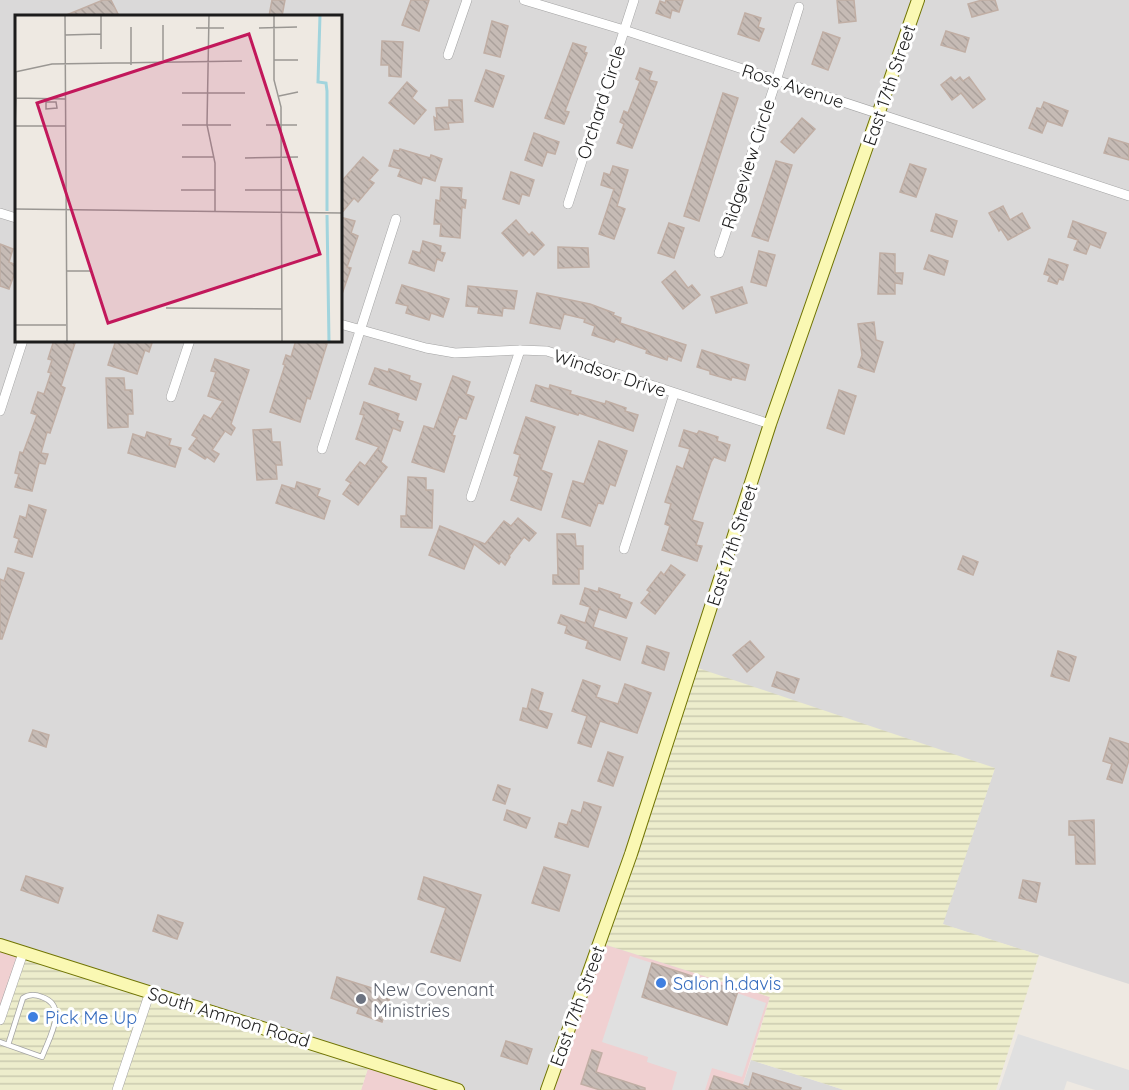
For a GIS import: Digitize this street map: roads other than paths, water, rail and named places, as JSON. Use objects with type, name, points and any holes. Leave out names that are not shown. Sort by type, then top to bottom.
[{"type":"main road","name":"East 17th Street","points":[[547,1090],[631,854],[770,424],[918,0]]},
{"type":"main road","name":"South Ammon Road","points":[[0,945],[458,1090]]},
{"type":"street","points":[[448,55],[467,0]]},
{"type":"street","name":"Ross Avenue","points":[[524,0],[624,30],[1129,196]]},
{"type":"street","name":"Orchard Circle","points":[[567,204],[634,0]]},
{"type":"street","name":"Ridgeview Circle","points":[[719,253],[799,7]]},
{"type":"street","points":[[0,213],[15,218]]},
{"type":"street","points":[[322,449],[396,219]]},
{"type":"street","name":"Windsor Drive","points":[[342,325],[426,348],[455,353],[547,351],[770,424]]},
{"type":"street","points":[[0,411],[22,342]]},
{"type":"street","points":[[171,397],[189,342]]},
{"type":"street","points":[[471,497],[520,350]]},
{"type":"street","points":[[624,549],[674,394]]},
{"type":"street","points":[[0,1020],[23,953]]},
{"type":"street","points":[[117,1090],[150,992]]},
{"type":"lane","points":[[0,1042],[8,1045],[42,1057],[57,1014],[54,1004],[36,995],[23,998],[8,1045]]},
{"type":"place","name":"Salon h.davis","points":[[661,983]]},
{"type":"place","name":"New Covenant Ministries","points":[[361,999]]},
{"type":"place","name":"Pick Me Up","points":[[33,1017]]}]
